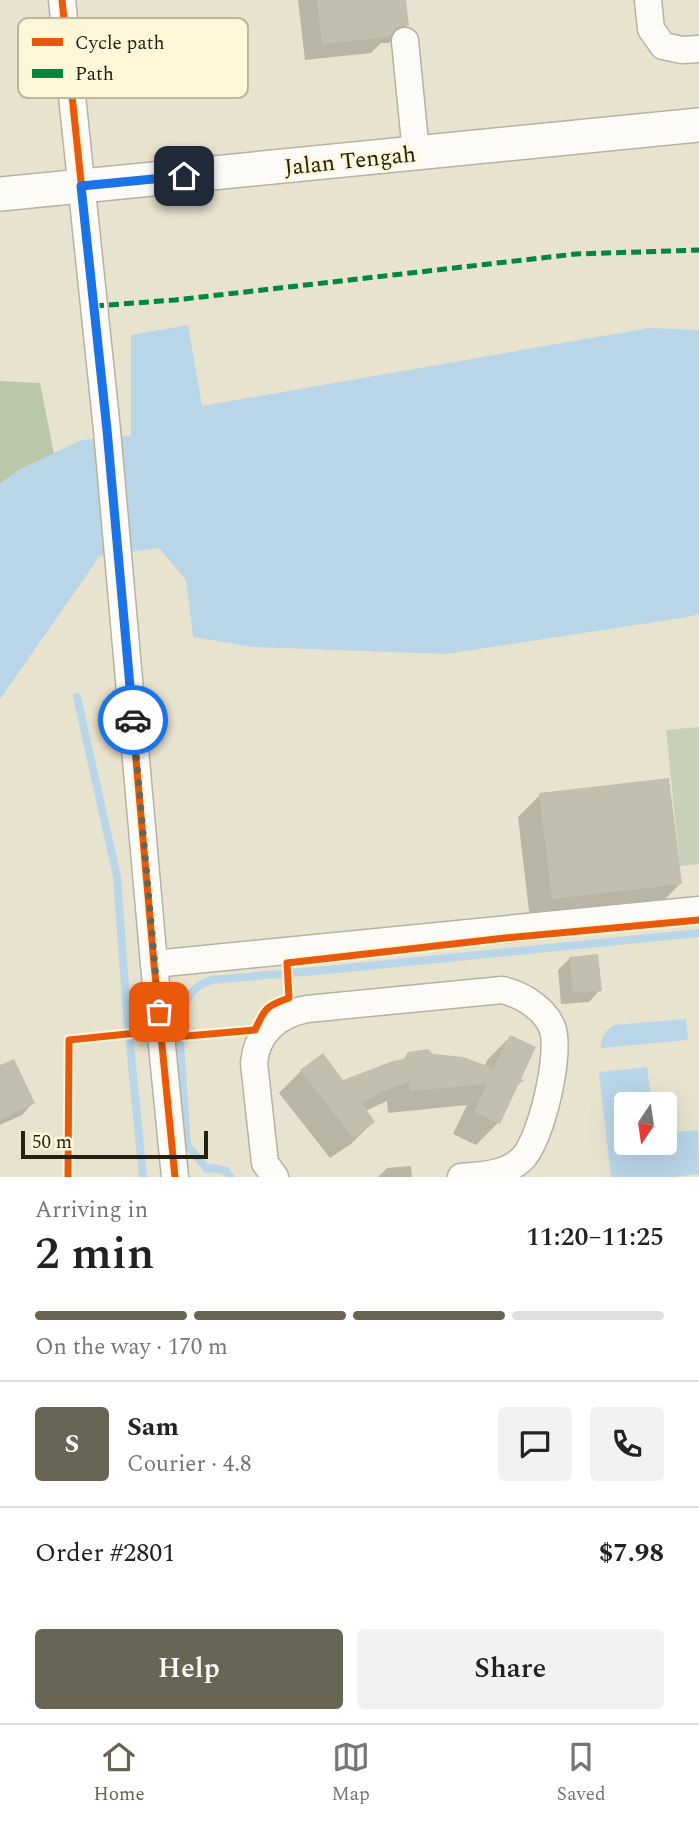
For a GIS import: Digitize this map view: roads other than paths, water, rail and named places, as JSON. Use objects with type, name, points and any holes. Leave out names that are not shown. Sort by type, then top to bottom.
[{"type":"main road","name":"Jalan Tengah","points":[[0,194],[699,125]]},
{"type":"street","points":[[62,0],[64,18]]},
{"type":"street","points":[[648,0],[651,29],[663,46],[682,50],[699,49]]},
{"type":"street","points":[[405,41],[416,153]]},
{"type":"street","points":[[72,98],[107,430],[175,1177]]},
{"type":"street","points":[[154,964],[699,910]]},
{"type":"street","points":[[266,1172],[254,1063],[255,1053],[274,1021],[295,1011],[307,1009],[502,990],[513,992],[541,1011],[553,1028],[555,1038],[547,1100],[540,1128],[528,1152],[514,1166],[494,1174],[461,1177]]},
{"type":"water","points":[[188,325],[202,406],[649,328],[699,330],[699,614],[446,654],[253,647],[193,637],[186,580],[159,548],[100,556],[0,699],[0,484],[19,470],[81,440],[131,436],[131,335]]},
{"type":"water","points":[[686,1019],[688,1040],[601,1048],[604,1035],[614,1025]]},
{"type":"water","points":[[647,1067],[650,1092],[614,1092],[614,1155],[677,1155],[677,1132],[698,1130],[699,1174],[674,1177],[611,1177],[599,1072]]},
{"type":"waterway","points":[[77,697],[117,877],[143,1177]]},
{"type":"waterway","points":[[230,1176],[226,1171],[207,1169],[187,1145],[179,1028],[184,1005],[190,994],[200,985],[212,980],[699,933]]}]
